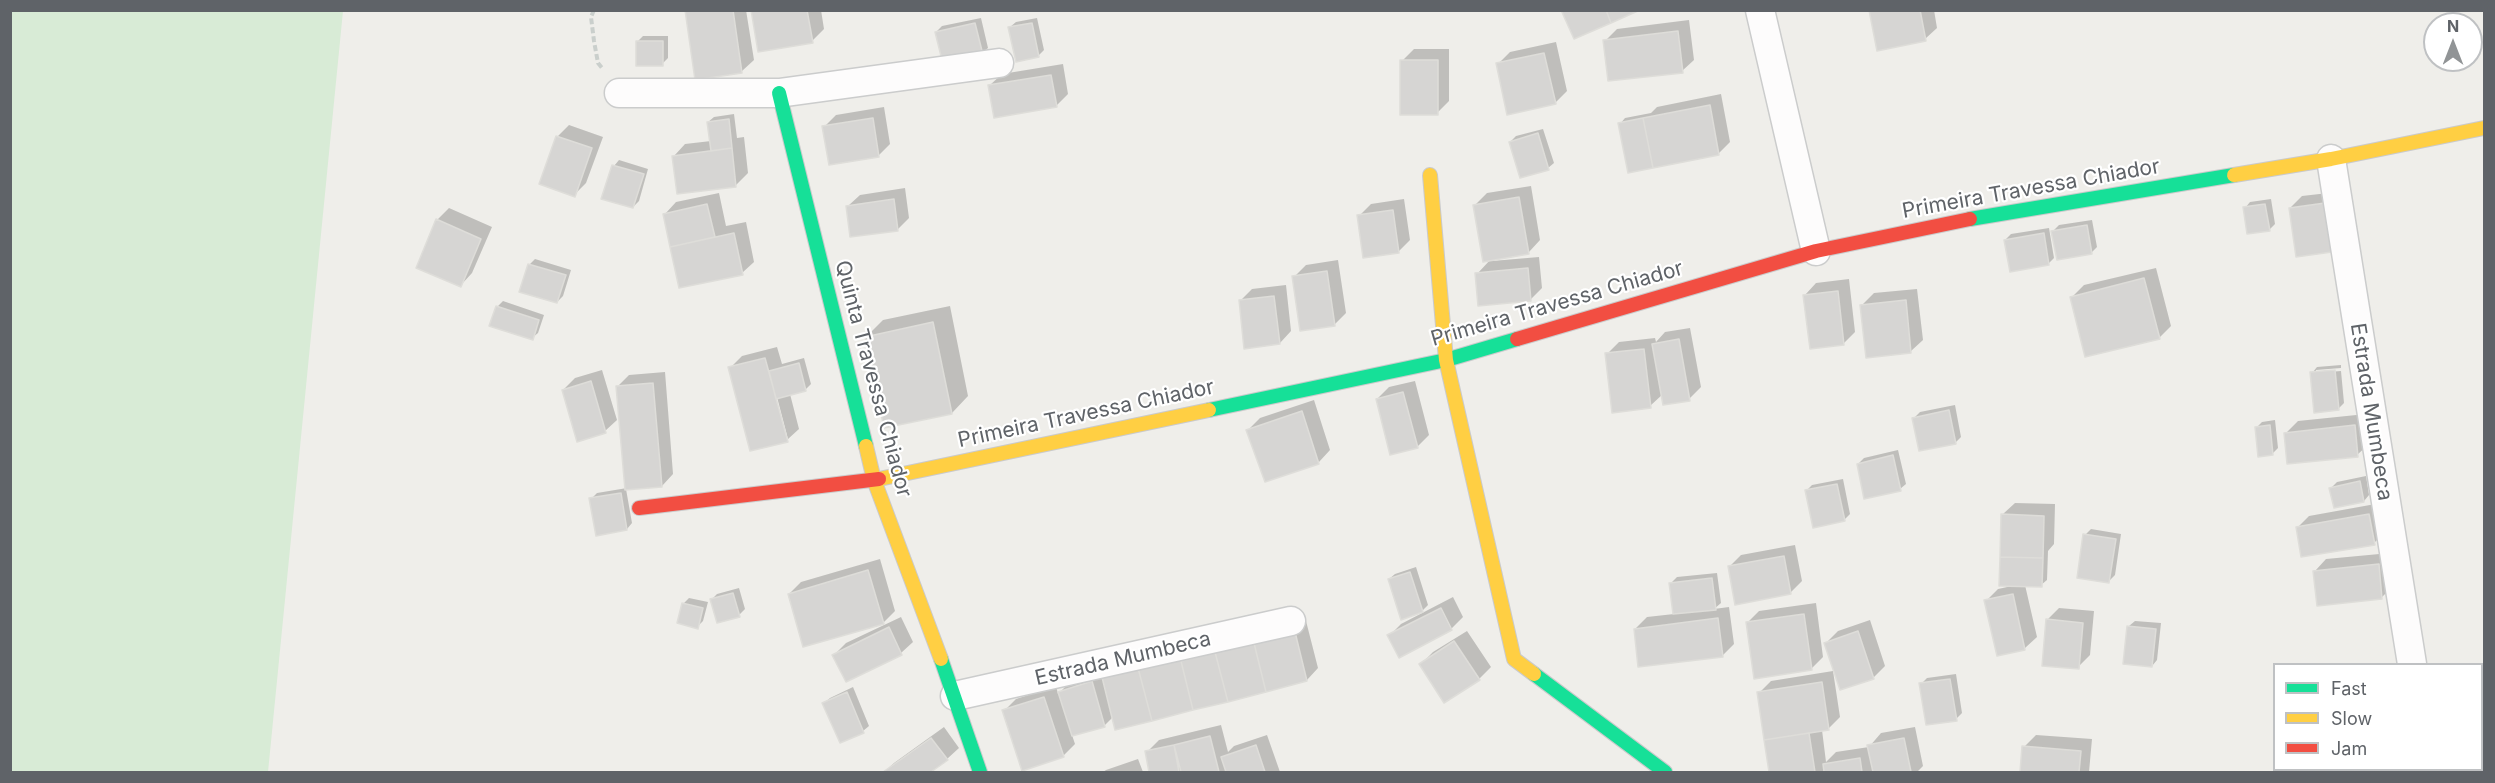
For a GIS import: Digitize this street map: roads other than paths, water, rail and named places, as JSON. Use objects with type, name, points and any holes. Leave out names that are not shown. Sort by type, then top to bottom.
[{"type":"street","points":[[1760,10],[1816,251]]},
{"type":"street","points":[[620,93],[779,93],[999,63]]},
{"type":"street","name":"Quinta Travessa Chiador","points":[[779,93],[874,480],[955,696],[980,772]]},
{"type":"street","name":"Primeira Travessa Chiador","points":[[639,508],[874,480],[1446,360],[1816,251],[1989,215],[2331,159],[2484,128]]},
{"type":"street","name":"Estrada Mumbeca","points":[[2331,159],[2412,663]]},
{"type":"street","points":[[1430,175],[1446,360],[1514,660],[1665,772]]},
{"type":"street","name":"Estrada Mumbeca","points":[[955,696],[1291,621]]}]
